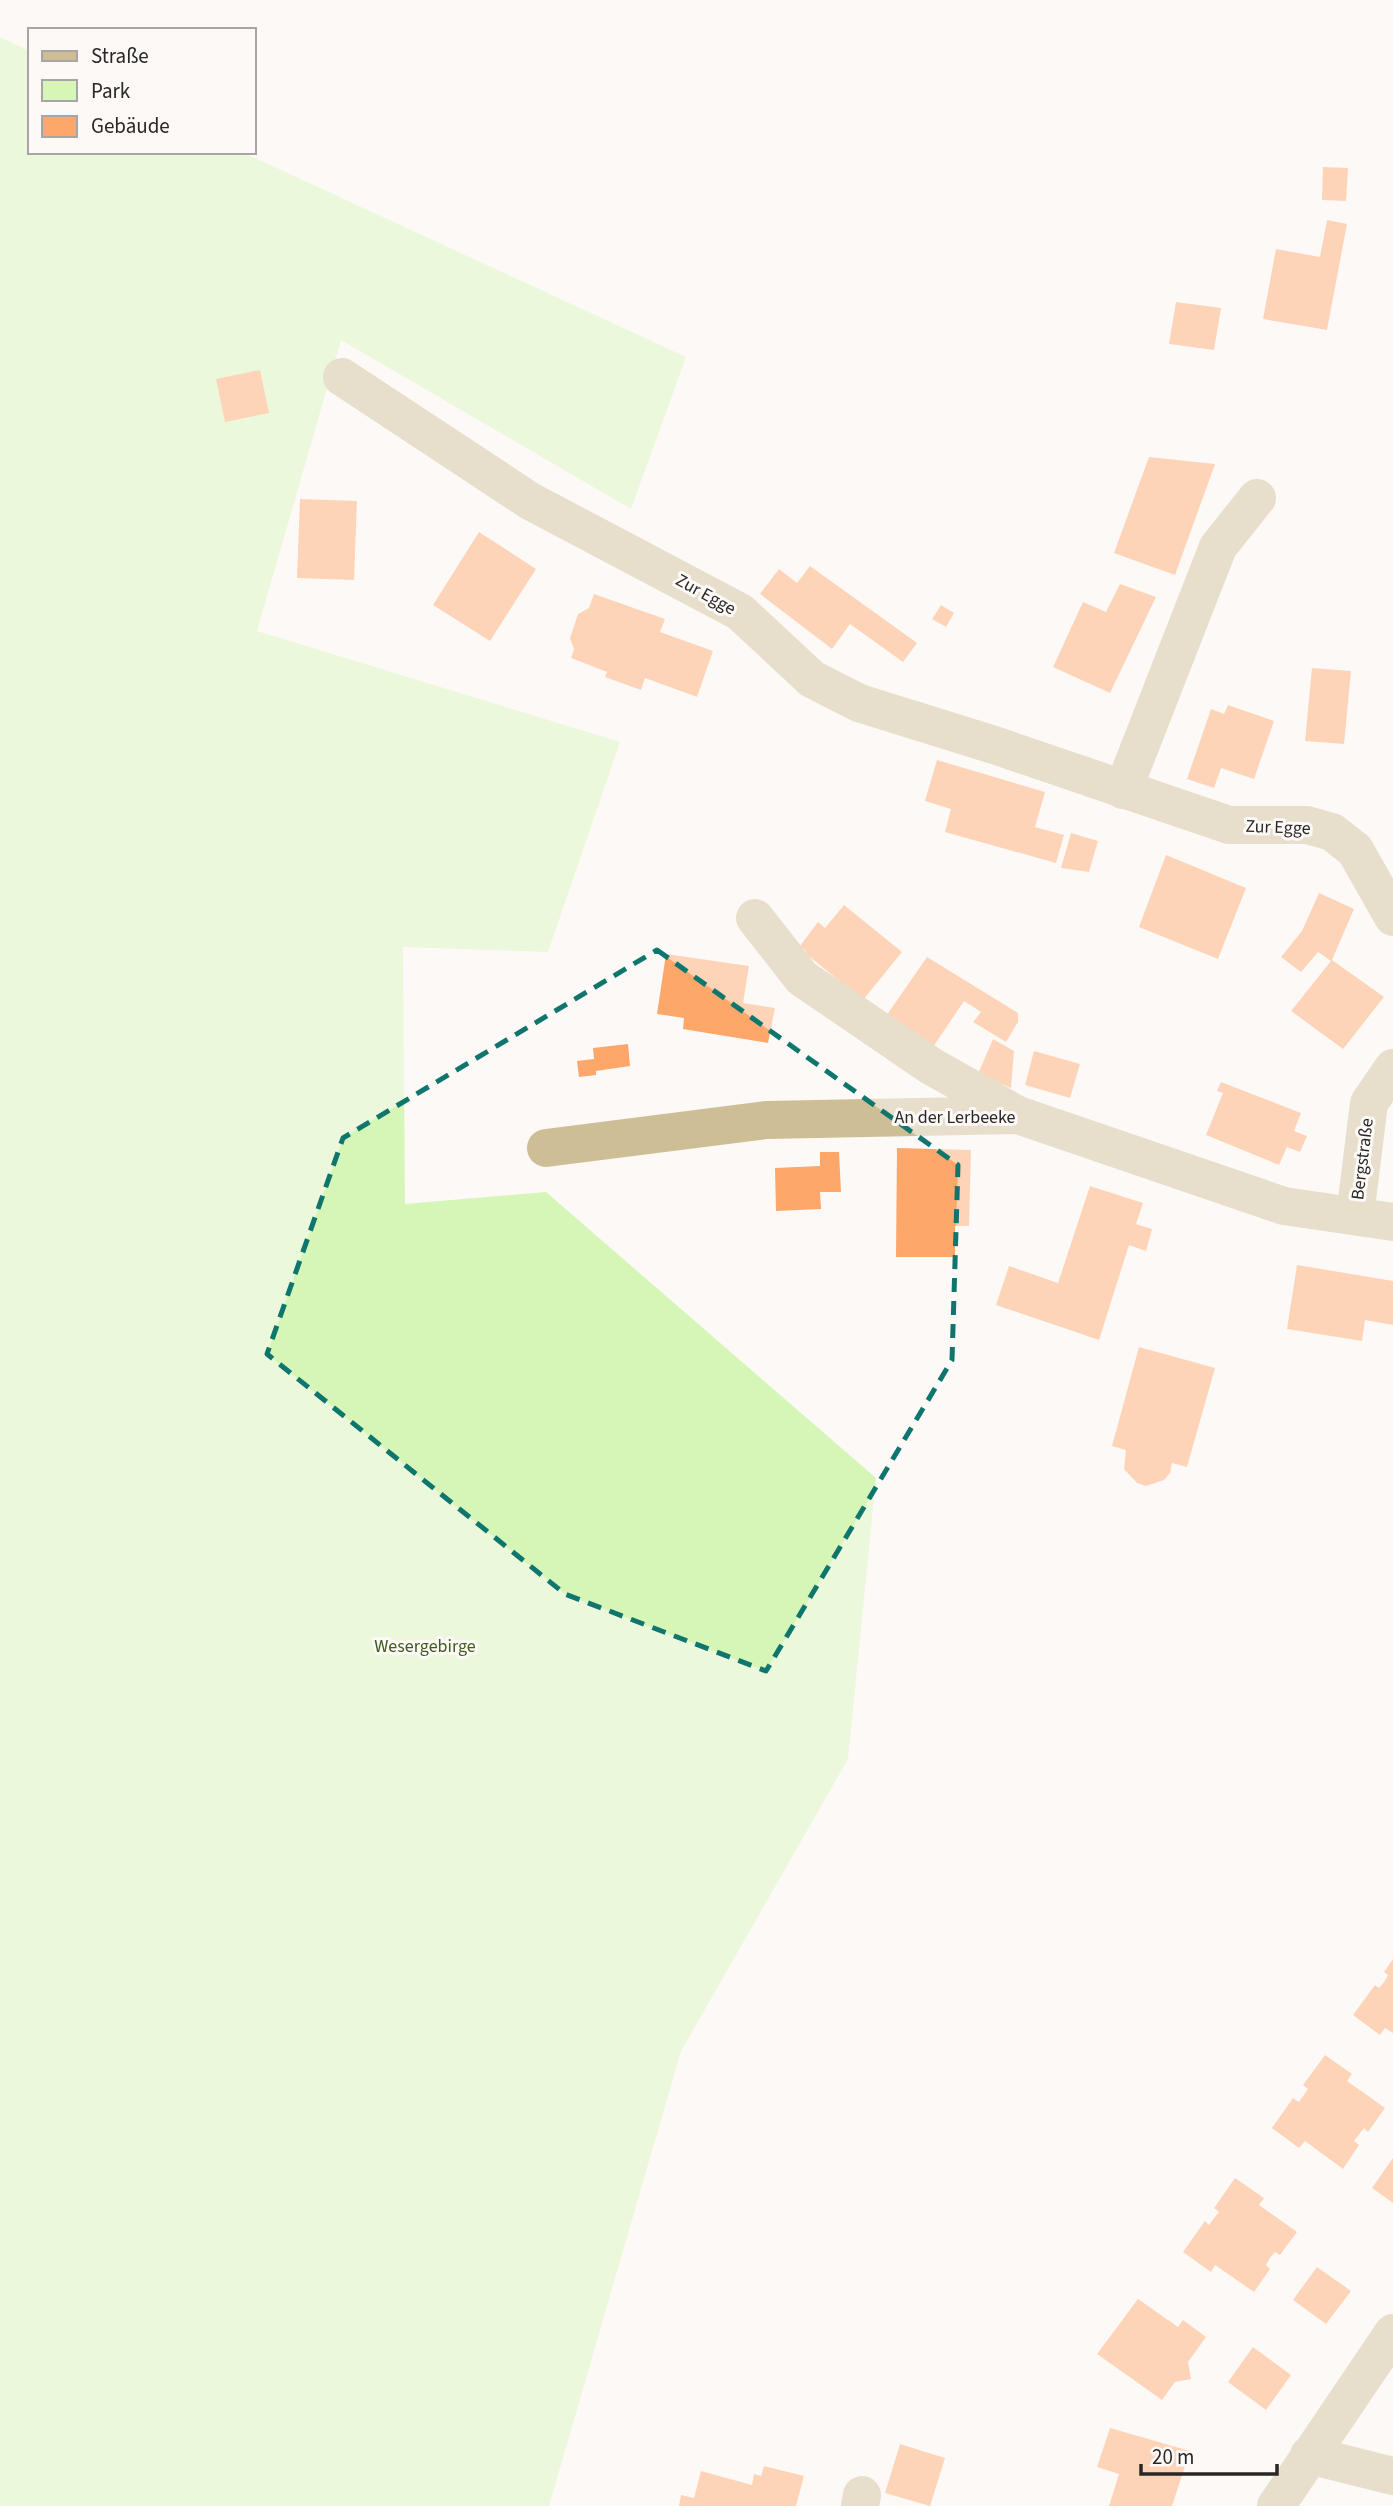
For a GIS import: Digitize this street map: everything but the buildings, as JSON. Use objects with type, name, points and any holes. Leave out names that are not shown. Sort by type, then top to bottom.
[{"type":"street","name":"Zur Egge","points":[[342,377],[530,501],[740,612],[812,679],[859,703],[994,745],[1229,825],[1307,825],[1332,832],[1355,850],[1393,918]]},
{"type":"street","points":[[1124,790],[1219,547],[1257,498]]},
{"type":"street","points":[[755,918],[802,978],[931,1066],[1018,1115]]},
{"type":"street","name":"Bergstraße","points":[[1356,1216],[1369,1103],[1393,1068]]},
{"type":"street","name":"An der Lerbeeke","points":[[545,1149],[765,1120],[1018,1115],[1284,1206],[1393,1222]]},
{"type":"street","points":[[1276,2506],[1393,2333]]},
{"type":"street","points":[[1309,2455],[1393,2476]]},
{"type":"highlighted area","points":[[657,950],[958,1165],[952,1360],[766,1671],[565,1594],[267,1354],[343,1138]]},
{"type":"green space","name":"Wesergebirge","points":[[0,37],[28,50],[28,154],[246,154],[686,357],[631,509],[341,340],[257,631],[620,742],[548,952],[403,947],[405,1204],[546,1192],[876,1478],[848,1759],[681,2051],[549,2506],[0,2506]]}]
